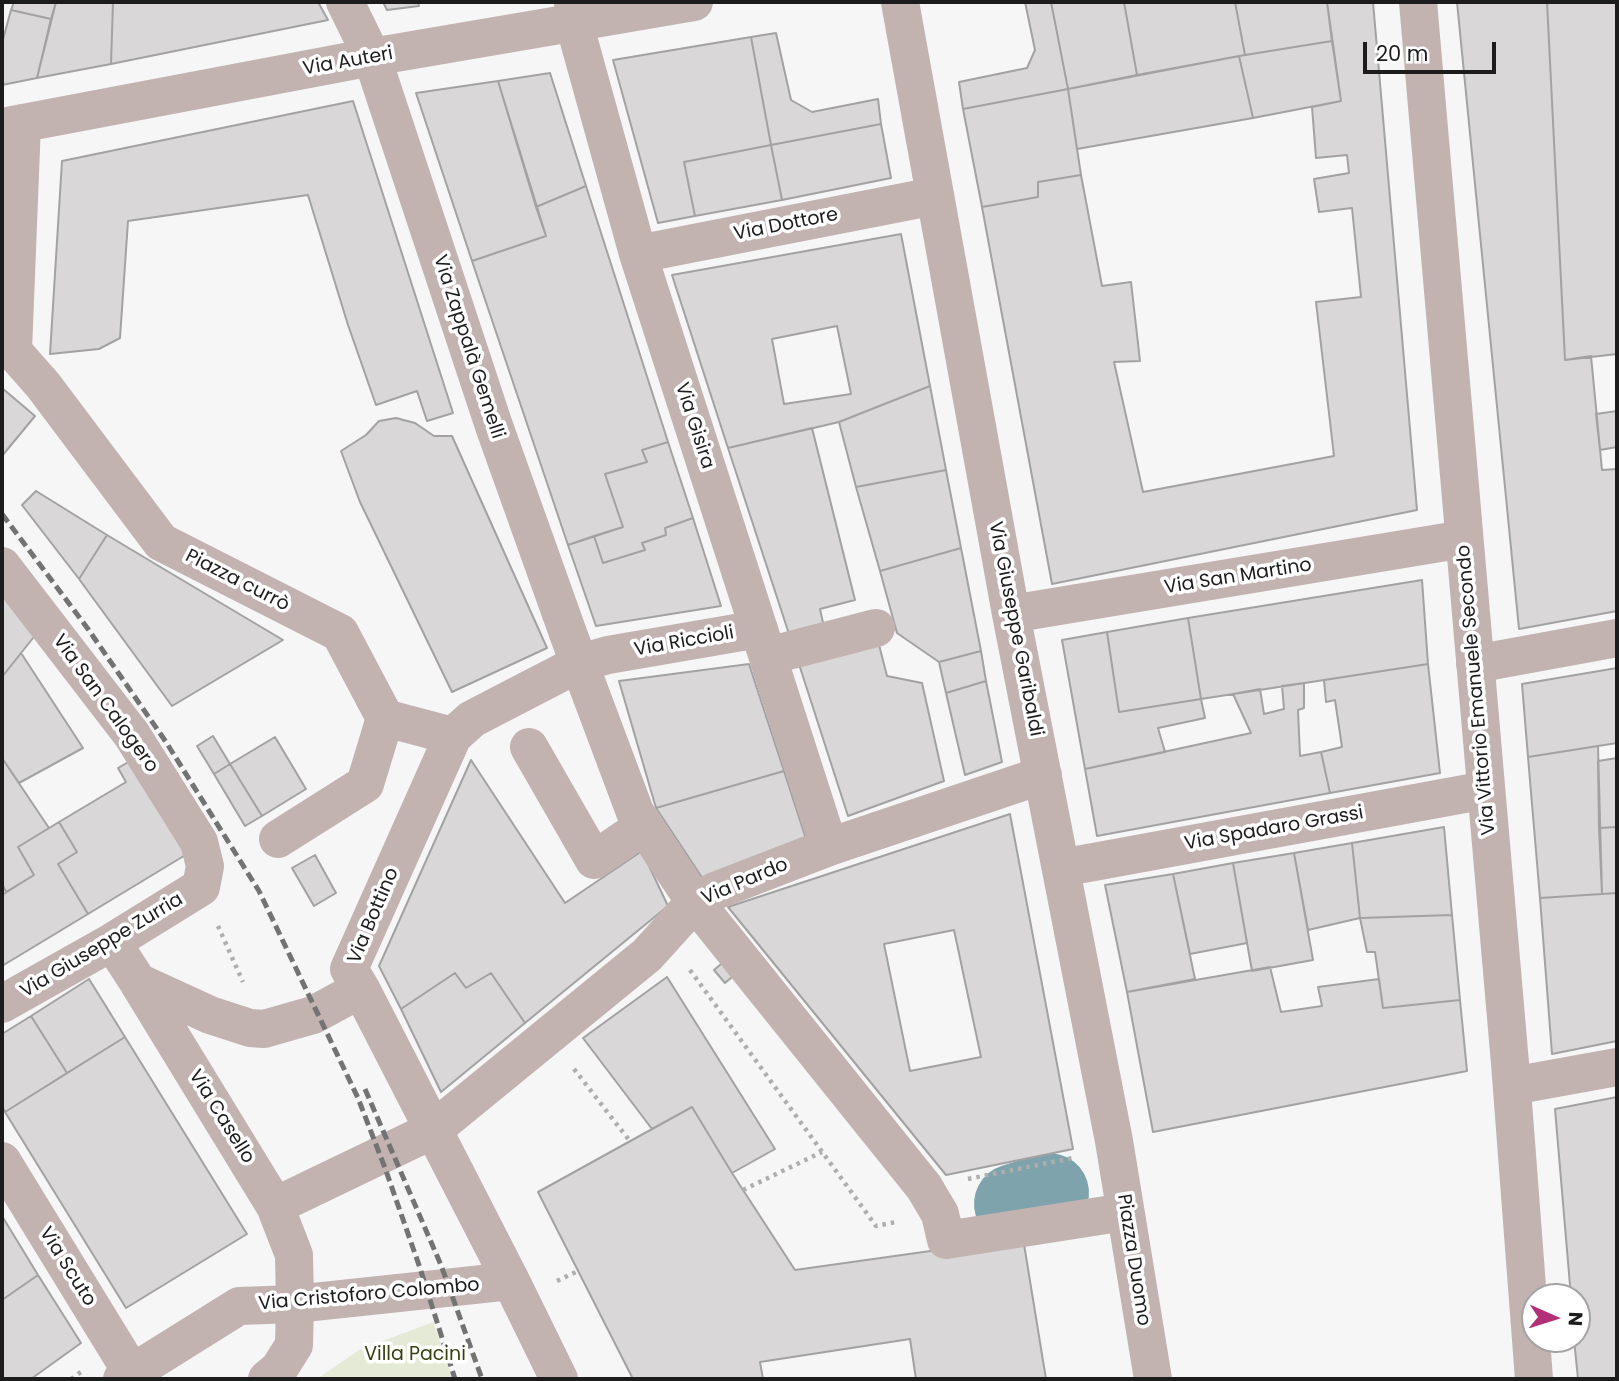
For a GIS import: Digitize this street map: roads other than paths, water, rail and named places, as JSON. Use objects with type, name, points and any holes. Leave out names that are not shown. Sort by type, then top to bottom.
[{"type":"street","name":"Via Zappalà Gemelli","points":[[345,2],[372,57],[494,426],[586,651],[635,812],[644,827],[695,902],[924,1187],[940,1214],[946,1240],[1125,1212]]},
{"type":"street","name":"Via Auteri","points":[[12,125],[372,57],[573,12],[694,2]]},
{"type":"street","name":"Via Giuseppe Garibaldi","points":[[900,2],[1011,614],[1115,1145]]},
{"type":"street","name":"Via Vittorio Emanuele Secondo","points":[[1418,2],[1534,1379]]},
{"type":"street","name":"Via Gisira","points":[[573,12],[638,254],[830,847]]},
{"type":"street","name":"Piazza currò","points":[[12,125],[13,351],[43,385],[161,542],[340,633],[385,718]]},
{"type":"street","name":"Via Dottore","points":[[638,254],[935,196]]},
{"type":"street","name":"Via San Martino","points":[[1011,614],[1464,539]]},
{"type":"street","name":"Via San Calogero","points":[[2,566],[132,735],[199,842],[205,866],[201,887]]},
{"type":"street","name":"Via Riccioli","points":[[453,736],[472,719],[586,651],[763,643],[876,628]]},
{"type":"street","points":[[1475,664],[1617,638]]},
{"type":"street","points":[[278,839],[365,783],[385,718],[453,736]]},
{"type":"street","name":"Via Bottino","points":[[453,736],[349,969],[559,1379]]},
{"type":"street","points":[[529,747],[594,860],[644,827]]},
{"type":"street","name":"Via Pardo","points":[[275,1206],[433,1130],[647,955],[695,902],[715,891],[830,847],[1043,775]]},
{"type":"street","name":"Via Spadaro Grassi","points":[[1061,868],[1486,790]]},
{"type":"street","name":"Via Giuseppe Zurria","points":[[2,1004],[112,942],[201,887]]},
{"type":"street","name":"Via Casello","points":[[112,942],[275,1206],[294,1255],[294,1345],[279,1369],[267,1379]]},
{"type":"street","points":[[138,982],[210,1015],[250,1028],[264,1029],[313,1015],[361,989]]},
{"type":"street","points":[[1511,1086],[1617,1067]]},
{"type":"street","name":"Piazza Duomo","points":[[1115,1145],[1153,1379]]},
{"type":"street","name":"Via Scuto","points":[[2,1161],[127,1376]]},
{"type":"street","name":"Via Cristoforo Colombo","points":[[127,1376],[239,1306],[296,1304],[511,1281]]},
{"type":"waterway","points":[[1014,1204],[1049,1193]]},
{"type":"railway","points":[[2,514],[88,629],[166,742],[259,891],[358,1098],[420,1268],[455,1379]]},
{"type":"railway","points":[[365,1089],[441,1265],[482,1379]]},
{"type":"park label","name":"Villa Pacini","points":[[415,1355]]}]
